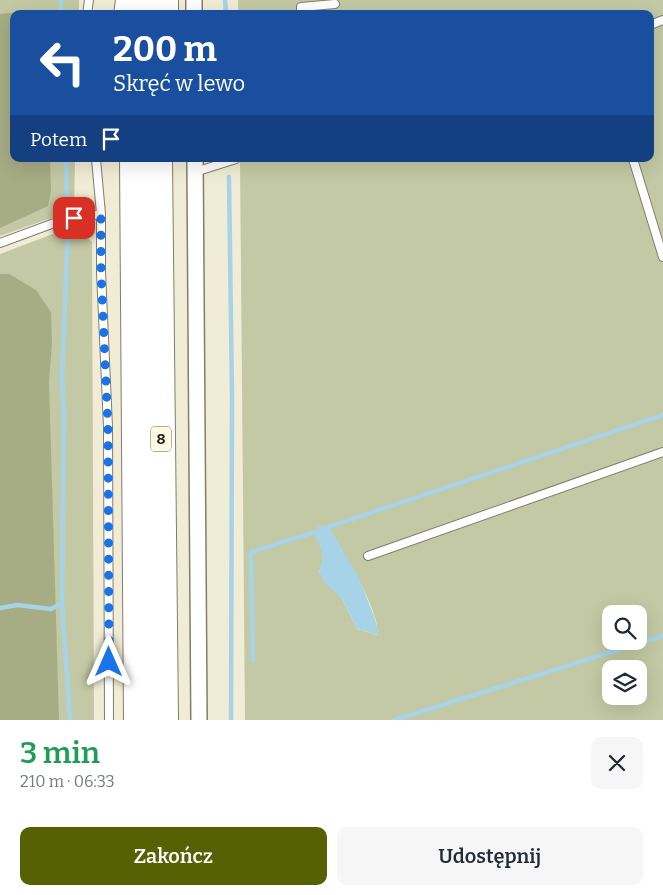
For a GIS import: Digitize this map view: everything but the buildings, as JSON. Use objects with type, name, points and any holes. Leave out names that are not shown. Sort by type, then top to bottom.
[{"type":"highway","name":"8","points":[[134,162],[138,720]]},
{"type":"highway","name":"8","points":[[158,162],[164,720]]},
{"type":"street","points":[[195,166],[199,720]]},
{"type":"lane","points":[[301,10],[301,7],[335,4]]},
{"type":"lane","points":[[96,162],[101,214],[101,272],[108,427],[109,720]]},
{"type":"lane","points":[[195,166],[218,162]]},
{"type":"lane","points":[[634,162],[663,257]]},
{"type":"lane","points":[[0,242],[57,222],[101,214]]},
{"type":"lane","points":[[368,556],[663,452]]},
{"type":"green space","points":[[0,0],[79,0],[79,10],[10,10],[10,162],[75,162],[74,210],[0,236]]},
{"type":"green space","points":[[238,0],[663,0],[663,720],[245,720],[240,162],[654,162],[654,10],[238,10]],"holes":[[[328,526],[367,596],[377,625],[377,635],[357,629],[342,599],[319,572],[323,562],[322,550]]]},
{"type":"green space","points":[[10,13],[10,162],[50,162],[51,191],[48,206],[0,228],[0,14]]},
{"type":"green space","points":[[74,226],[92,242],[94,720],[0,720],[0,254]]},
{"type":"green space","points":[[0,274],[9,274],[36,290],[51,312],[52,342],[49,382],[59,720],[0,720]]},
{"type":"water","points":[[319,526],[328,526],[358,576],[374,616],[378,635],[357,629],[342,599],[323,581],[319,572],[323,556],[314,532]]},
{"type":"waterway","points":[[61,0],[61,10]]},
{"type":"waterway","points":[[225,0],[226,10]]},
{"type":"waterway","points":[[66,162],[67,205]]},
{"type":"waterway","points":[[229,177],[232,397],[231,720]]},
{"type":"waterway","points":[[0,608],[17,605],[51,609],[62,603],[64,412],[62,379],[68,228]]},
{"type":"waterway","points":[[325,528],[663,415]]},
{"type":"waterway","points":[[253,661],[251,552],[318,531]]},
{"type":"waterway","points":[[62,603],[70,720]]},
{"type":"waterway","points":[[394,720],[663,636]]},
{"type":"route","points":[[74,218],[101,214],[101,272],[108,427],[109,662]]}]
